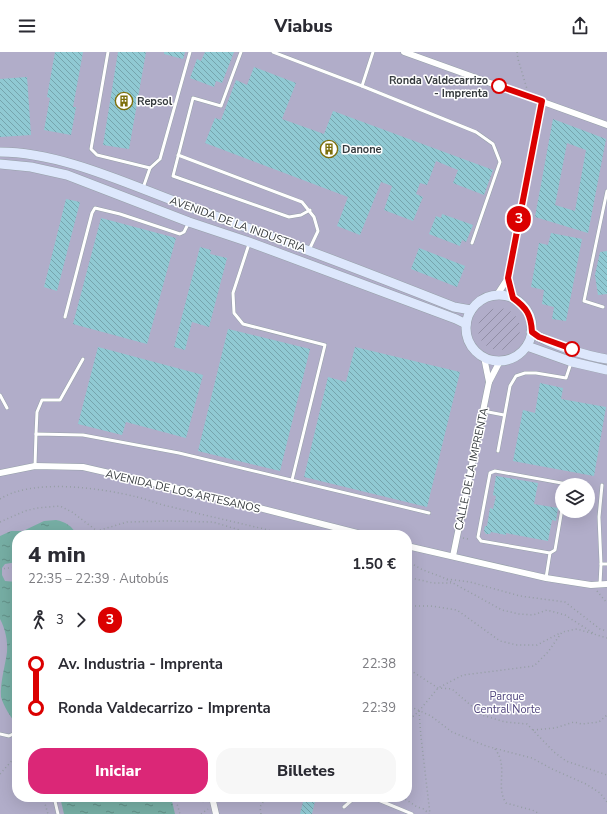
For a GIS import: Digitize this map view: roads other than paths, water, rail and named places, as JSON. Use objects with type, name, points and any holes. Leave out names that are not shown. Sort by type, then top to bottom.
[{"type":"street","points":[[404,52],[607,125]]},
{"type":"street","points":[[497,295],[508,278],[542,101]]},
{"type":"street","name":"AVENIDA DE LA INDUSTRIA","points":[[0,152],[33,154],[81,166],[309,250],[454,307],[471,310]]},
{"type":"street","name":"AVENIDA DE LA INDUSTRIA","points":[[0,164],[31,167],[67,175],[189,222],[249,242],[466,324]]},
{"type":"street","points":[[508,278],[513,298]]},
{"type":"street","points":[[497,295],[513,298],[528,312],[531,322],[532,332],[527,346],[520,354],[511,359],[500,361],[484,357],[476,352],[466,334],[466,324],[471,310],[487,297],[497,295]]},
{"type":"street","points":[[532,332],[539,337],[572,350],[607,359]]},
{"type":"street","points":[[527,346],[572,362],[607,370]]},
{"type":"street","name":"CALLE DE LA IMPRENTA","points":[[484,357],[490,382]]},
{"type":"street","name":"CALLE DE LA IMPRENTA","points":[[453,556],[483,411],[490,382],[500,361]]},
{"type":"street","name":"AVENIDA DE LOS ARTESANOS","points":[[0,473],[35,466],[83,467],[244,504],[345,530]]},
{"type":"street","points":[[412,547],[546,578],[591,584],[604,584]]},
{"type":"street","points":[[213,802],[216,814]]},
{"type":"lane","points":[[108,52],[91,149],[97,155],[150,168]]},
{"type":"lane","points":[[143,189],[150,168],[160,159],[190,52]]},
{"type":"lane","points":[[241,52],[221,106],[192,98],[173,176],[288,217],[301,215],[310,210]]},
{"type":"lane","points":[[273,52],[476,132],[493,144],[500,162],[472,243]]},
{"type":"lane","points":[[362,86],[373,52]]},
{"type":"lane","points":[[178,155],[302,202],[310,210],[314,217],[318,232],[309,250]]},
{"type":"lane","points":[[603,307],[584,301],[607,191]]},
{"type":"lane","points":[[65,317],[92,213],[95,208],[120,214],[180,234],[184,232],[189,222]]},
{"type":"lane","points":[[249,242],[233,293],[234,313],[243,324],[325,345],[292,480]]},
{"type":"lane","points":[[35,466],[37,412],[42,400],[60,400],[83,358]]},
{"type":"lane","points":[[498,451],[510,386],[516,376],[536,372],[566,378],[572,362]]},
{"type":"lane","points":[[0,395],[7,408]]},
{"type":"lane","points":[[483,411],[504,415]]},
{"type":"lane","points":[[36,434],[83,435],[180,453],[429,513]]},
{"type":"lane","points":[[550,553],[481,541],[478,538],[490,473],[495,471],[555,482]]},
{"type":"lane","points":[[602,485],[599,517],[601,564],[604,584]]},
{"type":"lane","points":[[546,578],[550,553],[554,550],[560,518]]},
{"type":"lane","points":[[601,564],[607,564]]},
{"type":"lane","points":[[0,734],[9,736],[12,734]]},
{"type":"lane","points":[[55,802],[58,814]]},
{"type":"lane","points":[[344,807],[350,802]]},
{"type":"lane","points":[[383,802],[412,814]]},
{"type":"water","points":[[56,520],[63,522],[74,530],[25,530],[44,521]]},
{"type":"water","points":[[11,531],[12,563],[5,564],[2,568],[2,575],[5,581],[12,582],[12,718],[1,697],[7,643],[6,635],[0,619],[0,536]]},
{"type":"water","points":[[61,802],[172,802],[175,814],[64,814]]},
{"type":"place","name":"Ronda Valdecarrizo - Imprenta","points":[[499,86]]},
{"type":"place","name":"Repsol","points":[[124,101]]},
{"type":"place","name":"Danone","points":[[329,149]]},
{"type":"park label","name":"Parque Central Norte","points":[[507,702]]}]
